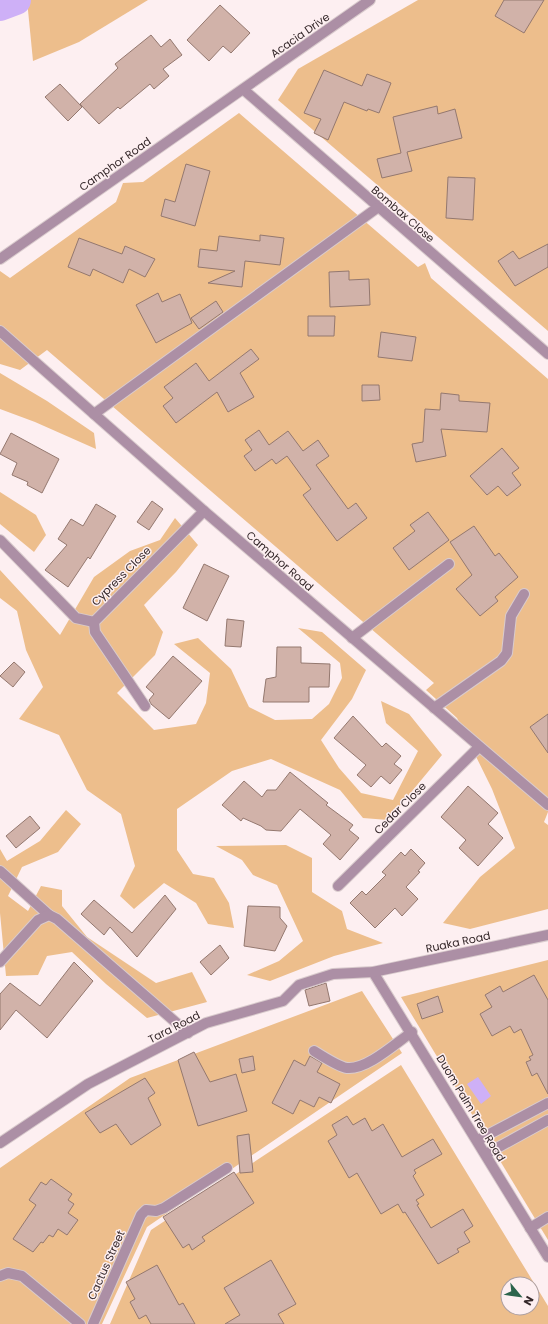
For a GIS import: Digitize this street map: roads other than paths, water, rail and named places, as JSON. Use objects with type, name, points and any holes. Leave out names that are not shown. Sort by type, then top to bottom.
[{"type":"street","name":"Acacia Drive","points":[[244,90],[370,0]]},
{"type":"street","name":"Bombax Close","points":[[244,90],[377,208],[548,354]]},
{"type":"street","name":"Camphor Road","points":[[0,259],[244,90]]},
{"type":"street","points":[[94,414],[377,208]]},
{"type":"street","name":"Camphor Road","points":[[0,331],[204,511],[548,805]]},
{"type":"street","name":"Cypress Close","points":[[145,706],[95,632],[94,622],[204,511]]},
{"type":"street","points":[[0,540],[76,618],[94,622]]},
{"type":"street","points":[[352,638],[449,564]]},
{"type":"street","points":[[434,708],[501,661],[506,653],[511,616],[524,594]]},
{"type":"street","name":"Cedar Close","points":[[338,886],[479,747]]},
{"type":"street","points":[[0,871],[49,915],[57,919],[188,1033]]},
{"type":"street","points":[[0,962],[38,920],[49,915]]},
{"type":"street","name":"Ruaka Road","points":[[373,972],[548,935]]},
{"type":"street","name":"Tara Road","points":[[0,1143],[88,1084],[206,1023],[283,1001],[299,985],[333,974],[373,972]]},
{"type":"street","name":"Duom Palm Tree Road","points":[[373,972],[412,1032],[548,1257]]},
{"type":"street","points":[[314,1051],[346,1068],[358,1067],[375,1058],[412,1032]]},
{"type":"street","points":[[478,1140],[548,1103]]},
{"type":"street","points":[[486,1154],[548,1120]]},
{"type":"street","name":"Cactus Street","points":[[93,1324],[141,1215],[146,1210],[156,1211],[164,1208],[227,1168]]},
{"type":"street","points":[[530,1228],[548,1217]]},
{"type":"street","points":[[0,1276],[8,1272],[22,1276],[80,1324]]},
{"type":"waterway","points":[[0,6],[16,0]]}]
